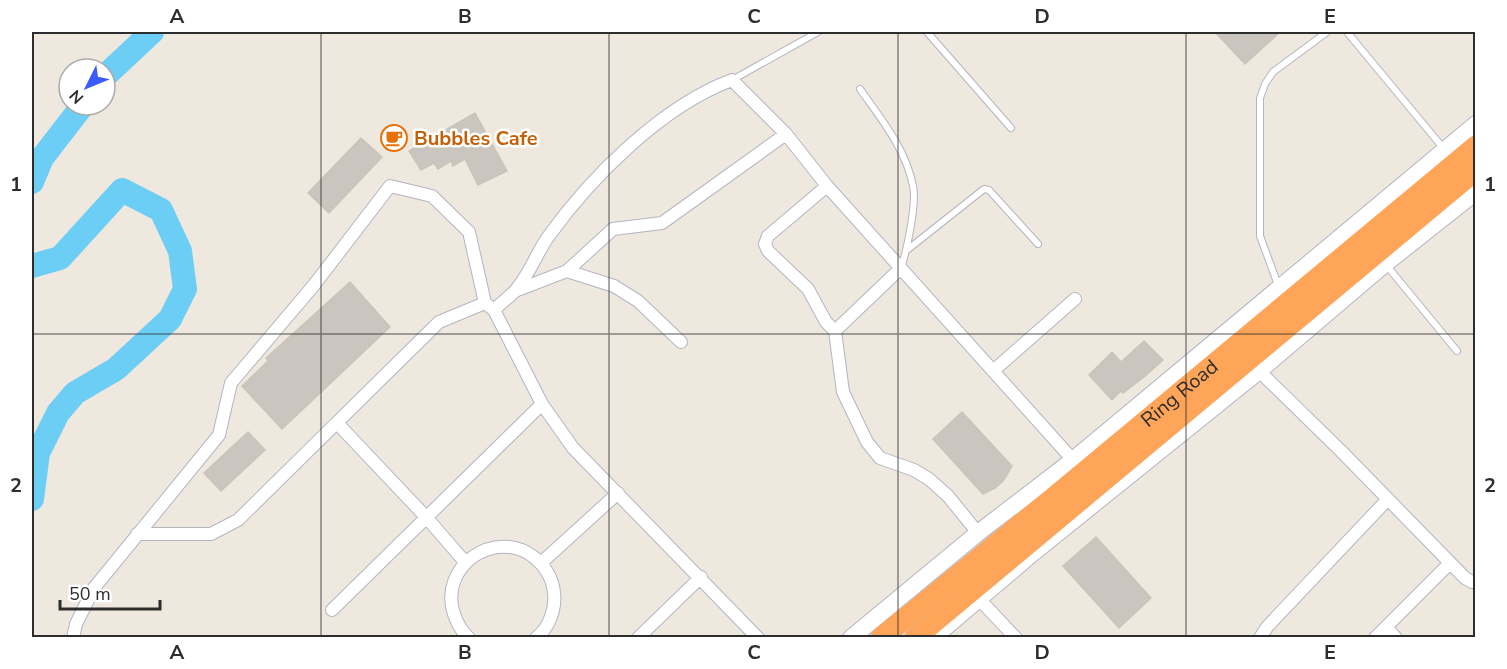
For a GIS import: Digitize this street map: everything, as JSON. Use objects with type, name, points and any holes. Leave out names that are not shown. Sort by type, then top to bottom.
[{"type":"highway","name":"Ring Road","points":[[882,638],[1052,500],[1476,146]]},
{"type":"highway","name":"Ring Road","points":[[915,638],[1476,170]]},
{"type":"street","points":[[515,291],[547,238],[567,213],[626,150],[681,106],[700,94],[732,80],[786,134],[827,186],[1072,460]]},
{"type":"street","points":[[851,638],[978,532],[1072,460],[1476,124]]},
{"type":"street","points":[[137,534],[211,534],[238,520],[439,322],[489,306],[515,291],[567,271],[614,229],[662,224],[786,134]]},
{"type":"street","points":[[73,638],[76,624],[94,588],[219,435],[231,383],[314,285],[390,186],[432,196],[469,232],[489,306],[542,404],[573,448],[758,638]]},
{"type":"street","points":[[827,186],[768,236],[765,244],[768,251],[808,289],[826,322],[835,331],[843,392],[867,442],[880,458],[914,470],[929,479],[948,496],[978,532]]},
{"type":"street","points":[[933,638],[1042,546],[1259,371],[1385,264],[1475,194]]},
{"type":"street","points":[[835,331],[901,268]]},
{"type":"street","points":[[567,271],[614,286],[638,302],[681,342]]},
{"type":"street","points":[[993,371],[1076,299]]},
{"type":"street","points":[[1259,371],[1465,578],[1472,582],[1476,580]]},
{"type":"street","points":[[332,610],[542,404]]},
{"type":"street","points":[[337,423],[465,562]]},
{"type":"street","points":[[541,563],[618,493]]},
{"type":"street","points":[[1260,638],[1267,627],[1388,499]]},
{"type":"street","points":[[466,637],[451,606],[453,583],[465,562],[478,552],[495,546],[512,547],[528,552],[541,563],[550,577],[554,592],[554,608],[540,636]]},
{"type":"street","points":[[1375,638],[1450,563]]},
{"type":"street","points":[[638,638],[701,577]]},
{"type":"street","points":[[979,599],[1016,638]]},
{"type":"street","points":[[1386,627],[1396,638]]},
{"type":"lane","points":[[732,80],[818,32]]},
{"type":"lane","points":[[927,32],[1011,128]]},
{"type":"lane","points":[[1279,289],[1260,236],[1260,98],[1273,72],[1327,32]]},
{"type":"lane","points":[[1347,32],[1444,150]]},
{"type":"lane","points":[[860,89],[894,138],[907,165],[914,189],[907,250],[901,268]]},
{"type":"lane","points":[[907,250],[984,189],[989,190],[1038,244]]},
{"type":"lane","points":[[1385,264],[1457,351]]},
{"type":"building","points":[[1215,32],[1280,32],[1245,64]]},
{"type":"building","points":[[475,113],[507,171],[478,185],[465,159],[453,166],[451,161],[438,169],[434,163],[421,170],[409,151]]},
{"type":"building","points":[[361,138],[382,157],[329,213],[308,193]]},
{"type":"building","points":[[350,282],[390,327],[282,429],[242,386],[268,361],[266,358]]},
{"type":"building","points":[[1144,341],[1163,360],[1112,400],[1089,375],[1112,352],[1121,362]]},
{"type":"building","points":[[962,412],[1012,466],[1004,480],[983,494],[933,439]]},
{"type":"building","points":[[248,432],[265,450],[221,491],[204,473]]},
{"type":"building","points":[[1096,537],[1151,598],[1119,628],[1063,566]]},
{"type":"waterway","points":[[117,65],[152,32]]},
{"type":"waterway","points":[[32,182],[42,158],[74,117]]},
{"type":"waterway","points":[[32,266],[60,258],[122,190],[161,210],[180,251],[185,289],[170,319],[116,369],[75,393],[58,413],[38,453],[32,499]]},
{"type":"place","name":"Bubbles Cafe","points":[[394,138]]}]
